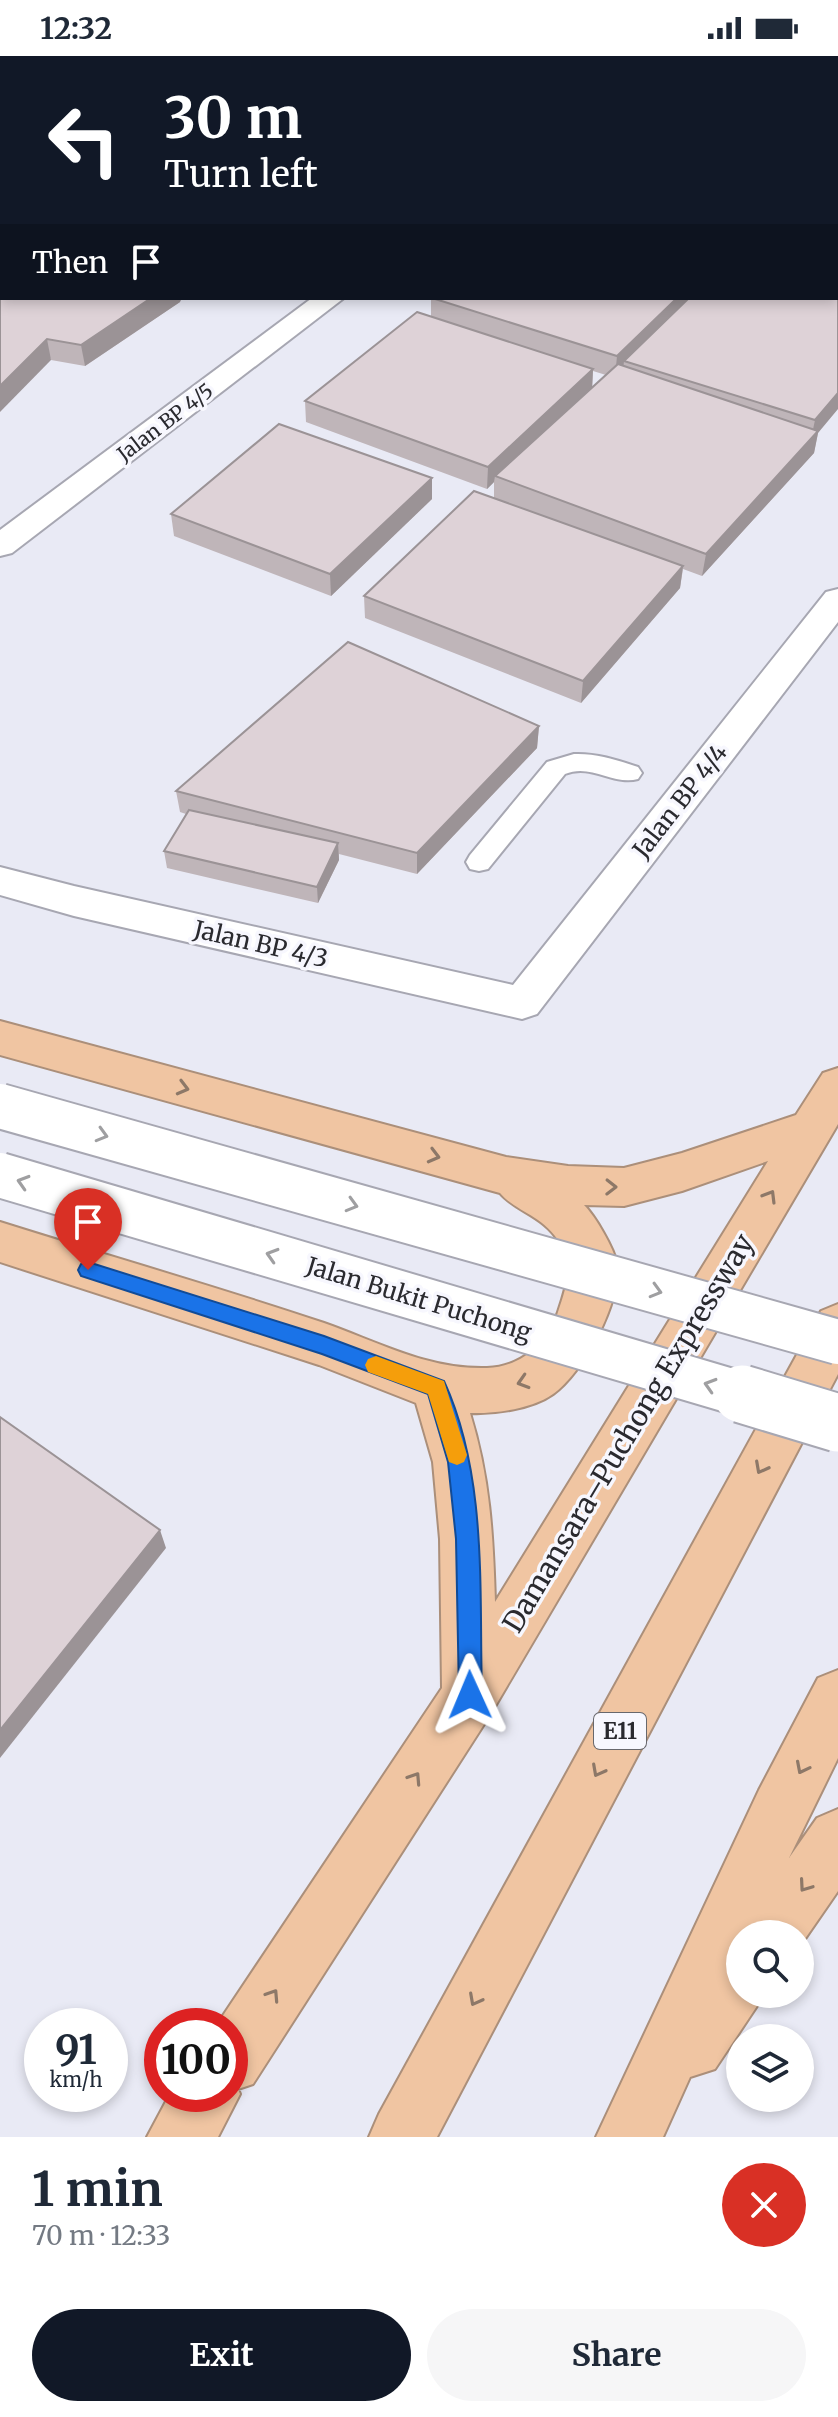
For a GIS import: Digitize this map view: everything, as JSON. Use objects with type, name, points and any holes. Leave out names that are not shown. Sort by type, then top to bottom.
[{"type":"highway","points":[[0,1038],[506,1176],[568,1185],[624,1187],[682,1172],[812,1128]]},
{"type":"highway","name":"Damansara–Puchong Expressway","points":[[248,2034],[470,1695],[838,1085]]},
{"type":"highway","points":[[0,1242],[324,1345],[437,1388],[489,1391],[534,1380],[559,1358],[578,1327],[593,1264],[577,1229],[552,1202],[506,1176]]},
{"type":"highway","name":"E11","points":[[402,2137],[838,1326]]},
{"type":"highway","points":[[437,1388],[460,1477],[467,1539],[470,1695]]},
{"type":"highway","points":[[630,2137],[780,1811],[838,1698]]},
{"type":"highway","points":[[782,1920],[838,1839]]},
{"type":"highway","points":[[630,2137],[726,2000]]},
{"type":"highway","points":[[180,2137],[196,2112]]},
{"type":"street","name":"Jalan BP 4/5","points":[[0,546],[327,300]]},
{"type":"street","name":"Jalan BP 4/4","points":[[522,1003],[838,599]]},
{"type":"street","name":"Jalan BP 4/3","points":[[0,881],[74,901],[522,1003]]},
{"type":"street","points":[[0,1106],[838,1342]]},
{"type":"street","name":"Jalan Bukit Puchong","points":[[0,1175],[838,1423]]},
{"type":"lane","points":[[479,862],[556,768],[571,760],[629,773]]},
{"type":"building","points":[[0,300],[148,300],[81,345],[47,339],[0,386]]},
{"type":"building","points":[[438,300],[675,300],[617,356]]},
{"type":"building","points":[[687,300],[838,300],[838,393],[815,420],[624,361]]},
{"type":"building","points":[[417,312],[593,369],[488,467],[305,401]]},
{"type":"building","points":[[618,364],[818,431],[706,554],[495,476]]},
{"type":"building","points":[[279,424],[432,478],[330,574],[171,514]]},
{"type":"building","points":[[474,491],[683,566],[583,681],[364,596]]},
{"type":"building","points":[[348,642],[539,726],[417,853],[176,791]]},
{"type":"building","points":[[189,810],[338,843],[317,887],[164,851]]},
{"type":"building","points":[[0,1417],[160,1530],[0,1730]]},
{"type":"slow traffic","points":[[376,1365],[437,1388],[457,1455]]},
{"type":"route","points":[[88,1270],[324,1345],[437,1388],[459,1462],[467,1539],[470,1695]]}]
